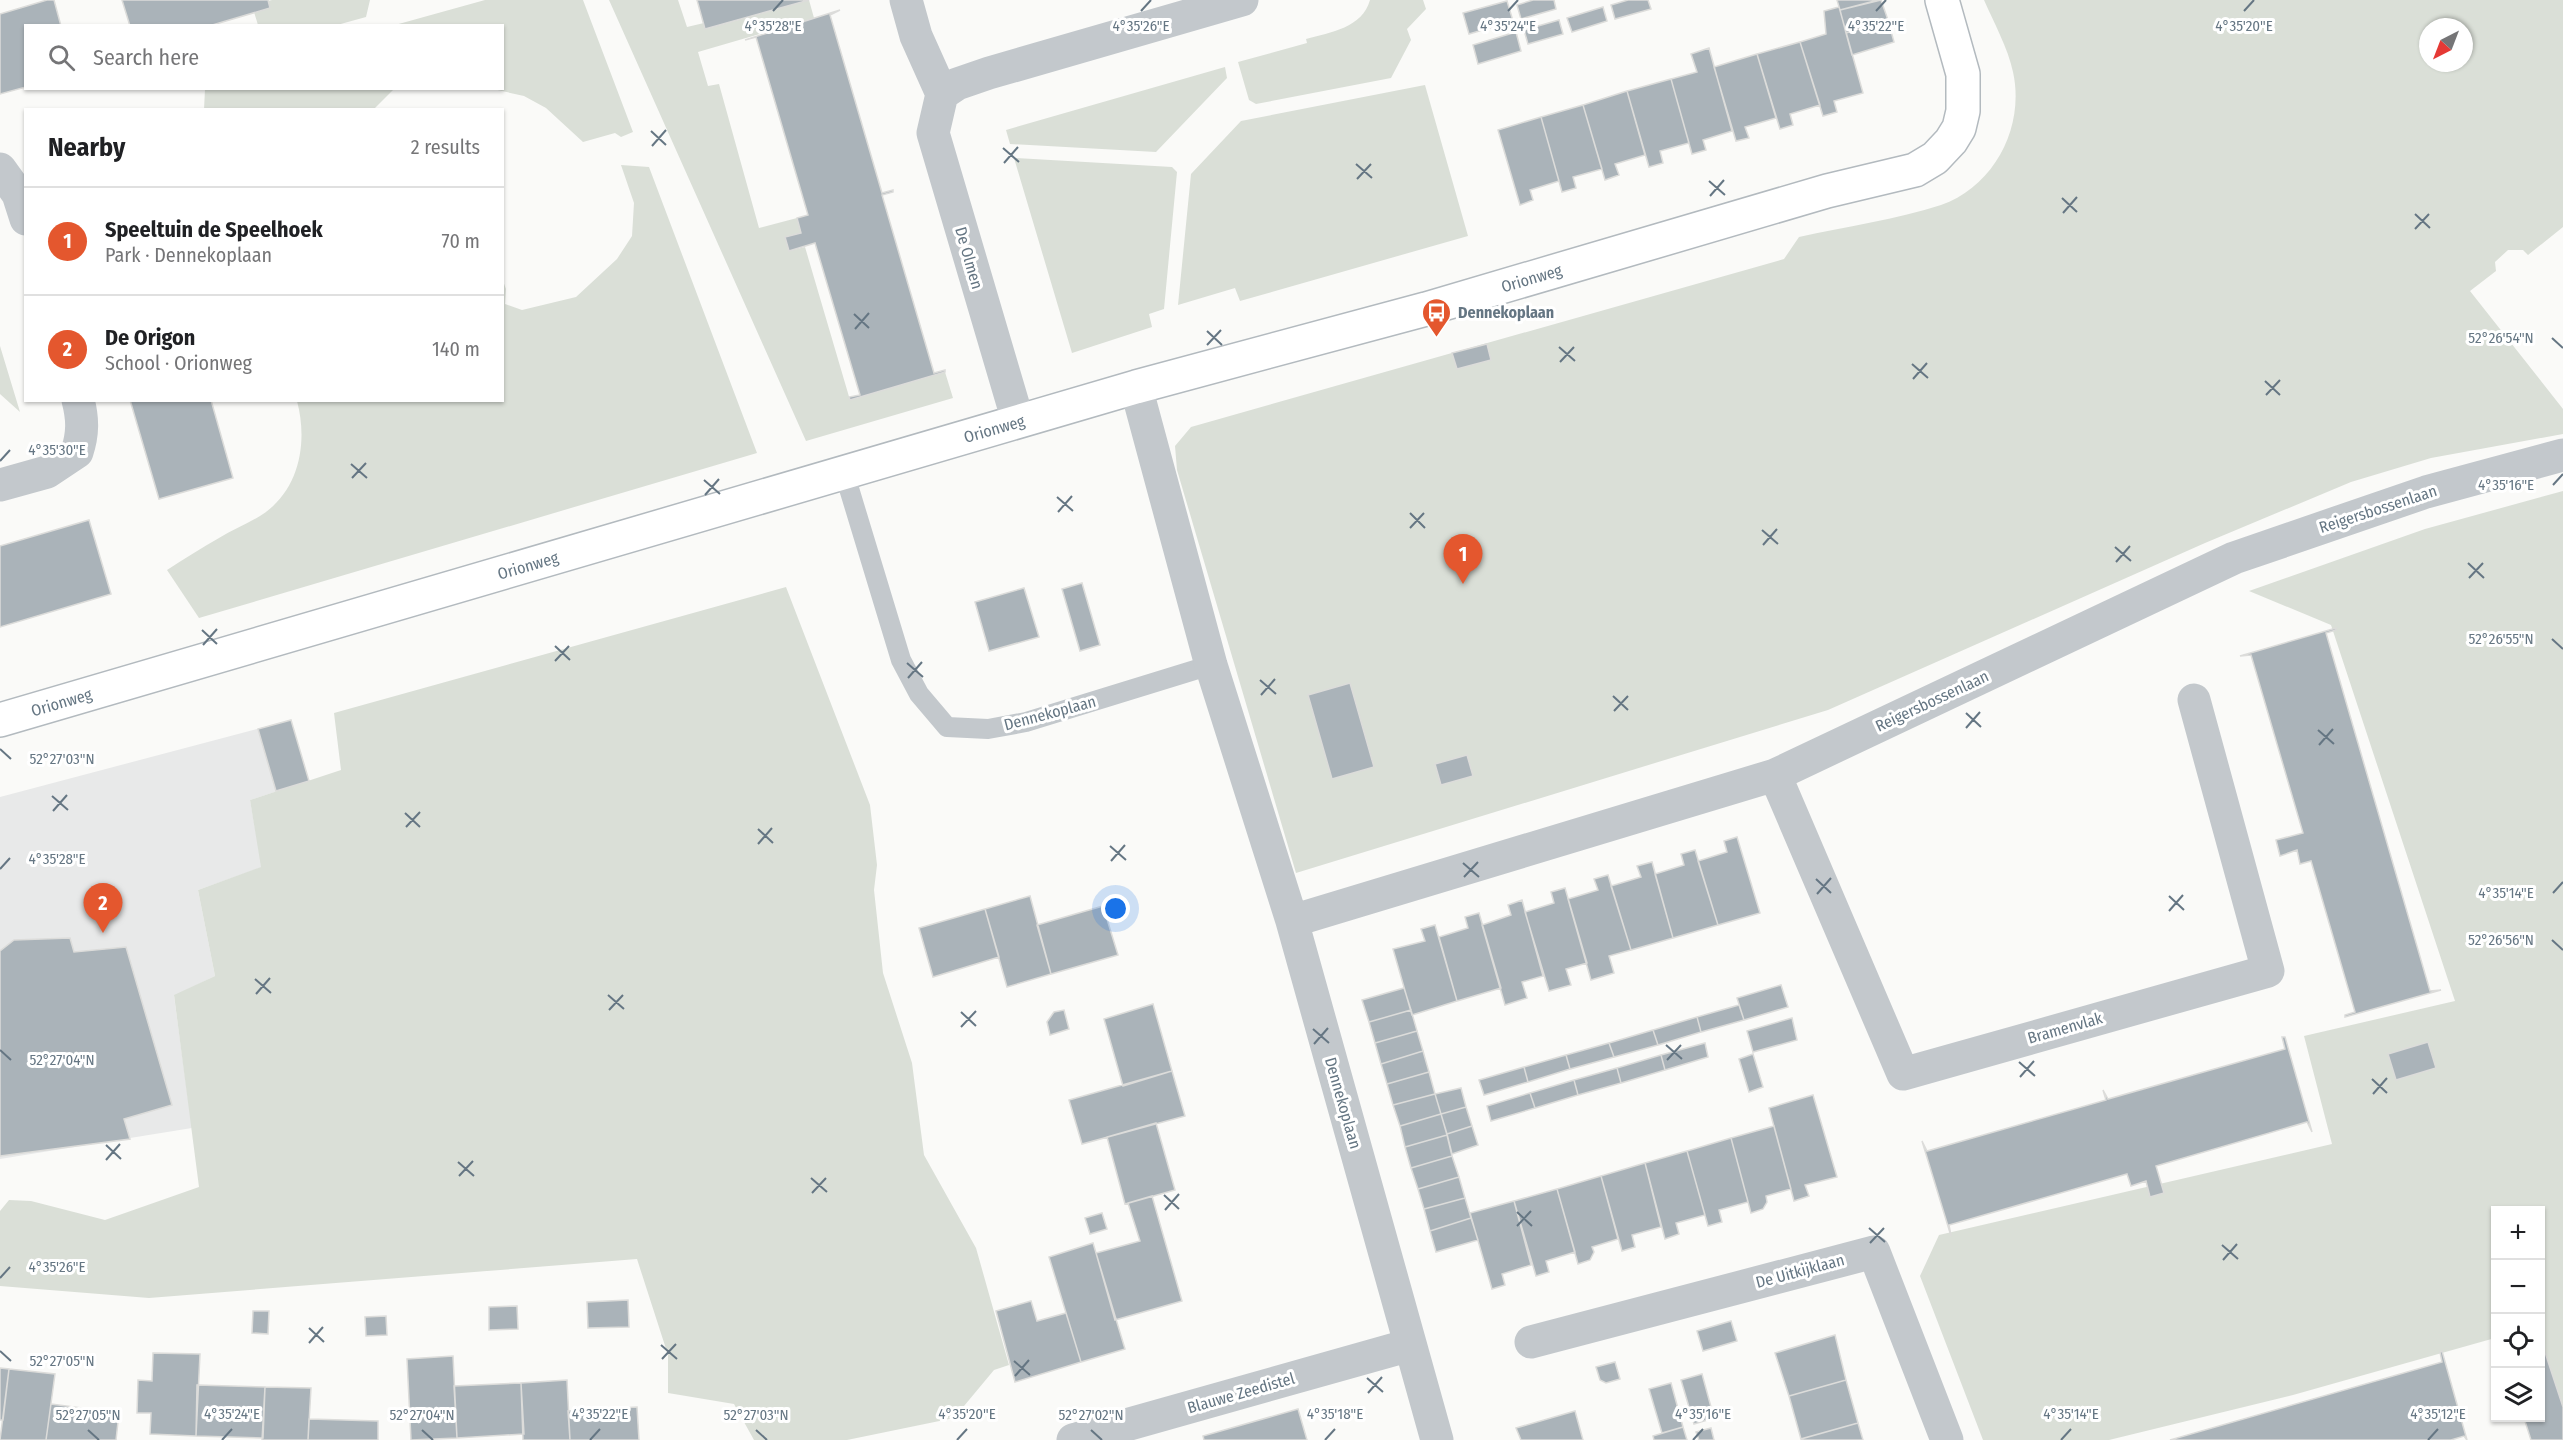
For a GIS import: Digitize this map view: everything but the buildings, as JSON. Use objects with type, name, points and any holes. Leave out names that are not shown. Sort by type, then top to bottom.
[{"type":"street","points":[[906,0],[916,36],[942,94],[957,84],[988,73],[1242,0]]},
{"type":"street","name":"Orionweg","points":[[0,720],[1017,421],[1426,309],[1827,191],[1915,170],[1935,158],[1951,141],[1959,128],[1963,111],[1963,74],[1941,0]]},
{"type":"street","name":"De Olmen","points":[[942,94],[933,133],[1017,421]]},
{"type":"street","points":[[0,169],[18,194],[24,213]]},
{"type":"street","name":"Dennekoplaan","points":[[1136,387],[1211,665],[1292,921],[1437,1440]]},
{"type":"street","points":[[0,485],[47,472],[77,452],[82,436],[82,414],[79,402]]},
{"type":"street","name":"Reigersbossenlaan","points":[[1292,921],[1775,775],[2234,558],[2426,492],[2563,455]]},
{"type":"street","name":"Bramenvlak","points":[[1775,775],[1904,1074],[2268,971],[2194,700]]},
{"type":"street","name":"De Uitkijklaan","points":[[1531,1342],[1874,1252],[1947,1440]]},
{"type":"street","name":"Blauwe Zeedistel","points":[[1073,1440],[1410,1345]]},
{"type":"lane","name":"Dennekoplaan","points":[[843,472],[901,660],[919,694],[947,727],[988,729],[1026,722],[1211,665]]},
{"type":"shaded area","points":[[370,0],[366,17],[341,24],[258,24],[254,12],[270,8],[268,1]]},
{"type":"shaded area","points":[[485,0],[583,0],[633,132],[621,137],[615,133],[583,142],[546,108],[524,96],[497,90],[504,90],[504,24],[399,24]]},
{"type":"shaded area","points":[[609,0],[678,0],[687,27],[704,23],[706,29],[809,0],[814,18],[698,52],[708,86],[719,84],[759,228],[797,218],[801,233],[786,237],[789,251],[805,247],[850,400],[945,372],[953,398],[806,441]]},
{"type":"shaded area","points":[[1370,0],[1423,0],[1426,9],[1407,29],[1411,40],[1391,78],[1256,104],[1249,100],[1238,62],[1307,43],[1306,39],[1353,23],[1366,9]]},
{"type":"shaded area","points":[[1984,0],[2563,0],[2563,227],[2528,255],[2523,250],[2508,250],[2495,262],[2496,271],[2470,291],[2563,409],[2563,434],[2431,458],[2351,482],[2205,543],[1828,710],[1296,873],[1177,470],[1175,446],[1191,427],[1784,259],[1799,237],[1941,205],[1977,184],[2002,152],[2010,133],[2016,92],[2011,63]]},
{"type":"shaded area","points":[[1225,67],[1227,78],[1156,152],[1010,144],[1006,130]]},
{"type":"shaded area","points":[[1425,85],[1468,236],[1240,301],[1235,288],[1178,305],[1191,174],[1241,121]]},
{"type":"shaded area","points":[[205,90],[393,90],[375,108],[204,108]]},
{"type":"shaded area","points":[[1014,158],[1172,167],[1177,172],[1164,309],[1149,314],[1152,327],[1072,353]]},
{"type":"shaded area","points":[[621,165],[649,167],[757,453],[199,618],[167,570],[274,506],[292,479],[298,464],[301,433],[297,402],[504,402],[504,284],[505,304],[522,310],[576,297],[617,259],[632,236],[634,203]]},
{"type":"shaded area","points":[[0,346],[20,412],[0,394]]},
{"type":"shaded area","points":[[2563,491],[2563,1438],[2545,1375],[2545,1206],[2491,1206],[2491,1339],[2293,1395],[2109,1440],[1983,1440],[1920,1276],[1939,1235],[2332,1144],[2304,1036],[2455,1001],[2331,625],[2249,591],[2425,529]]},
{"type":"shaded area","points":[[786,587],[870,805],[877,865],[874,890],[883,973],[912,1063],[924,1155],[976,1248],[1009,1365],[994,1370],[954,1418],[847,1440],[754,1440],[734,1404],[668,1393],[668,1355],[637,1259],[149,1298],[0,1286],[0,1211],[9,1200],[31,1201],[105,1220],[199,1187],[174,995],[215,976],[198,890],[261,867],[250,800],[341,770],[334,713]]},
{"type":"shaded area","points":[[291,720],[309,781],[250,800],[262,867],[198,890],[215,976],[174,996],[192,1128],[0,1159],[0,797]]},
{"type":"place","name":"Dennekoplaan","points":[[1437,338]]},
{"type":"place","name":"Speeltuin de Speelhoek","points":[[1463,584]]},
{"type":"place","name":"De Origon","points":[[103,933]]}]
